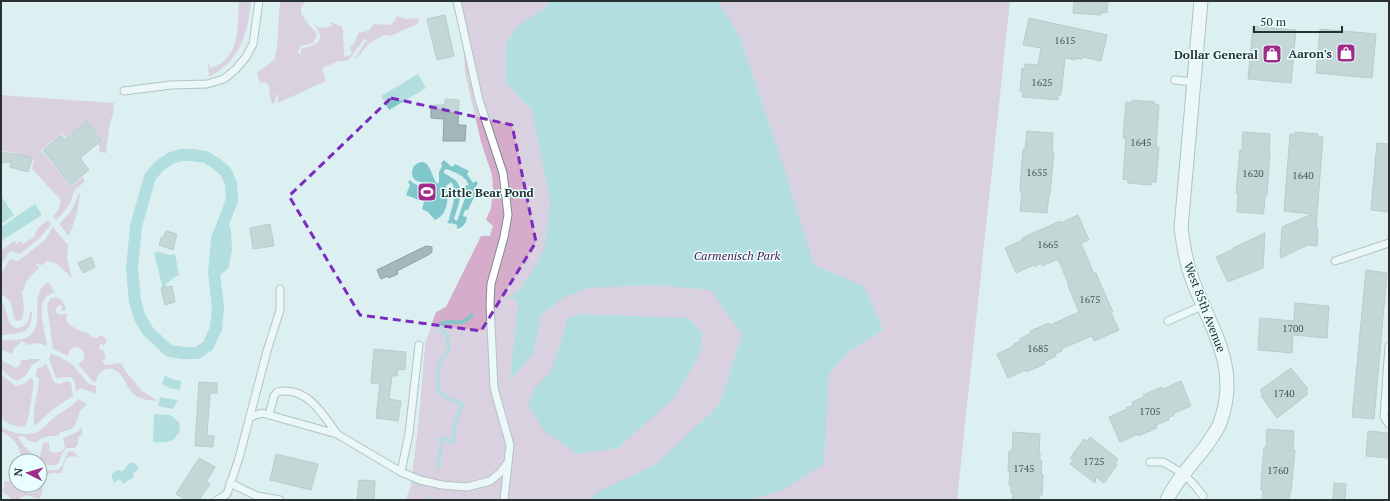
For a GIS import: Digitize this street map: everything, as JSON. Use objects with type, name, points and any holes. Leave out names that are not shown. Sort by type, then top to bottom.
[{"type":"street","name":"West 85th Avenue","points":[[1168,500],[1184,474],[1216,432],[1224,410],[1227,392],[1227,375],[1224,356],[1190,273],[1183,246],[1181,228],[1201,1]]},
{"type":"lane","points":[[124,91],[171,85],[207,84],[224,79],[236,69],[246,57],[253,44],[259,1]]},
{"type":"lane","points":[[457,1],[479,100],[503,173],[508,215],[492,284],[490,304],[494,388],[510,445],[504,500]]},
{"type":"lane","points":[[1175,80],[1194,82]]},
{"type":"lane","points":[[1335,261],[1389,243]]},
{"type":"lane","points":[[217,500],[227,494],[230,484],[280,310],[280,289]]},
{"type":"lane","points":[[1168,321],[1204,305]]},
{"type":"lane","points":[[401,472],[409,433],[419,345]]},
{"type":"lane","points":[[1389,346],[1384,417],[1389,424]]},
{"type":"lane","points":[[269,415],[274,396],[277,392],[284,390],[292,391],[301,394],[312,401],[337,434]]},
{"type":"lane","points":[[250,417],[262,413],[337,434],[401,472],[420,480],[442,486],[467,487],[490,481],[500,473],[508,462]]},
{"type":"lane","points":[[1150,462],[1162,462],[1184,474],[1203,496]]},
{"type":"lane","points":[[230,484],[256,498],[280,500]]},
{"type":"highlighted area","points":[[391,98],[512,125],[536,242],[481,331],[360,315],[289,196]]},
{"type":"green space","points":[[239,1],[251,1],[248,25],[245,35],[235,55],[220,70],[209,77],[208,64],[211,68],[221,64],[233,49],[236,40]]},
{"type":"green space","points":[[280,1],[305,1],[301,8],[301,13],[317,35],[313,43],[300,46],[298,53],[300,54],[302,48],[316,44],[320,39],[319,32],[314,24],[320,28],[331,27],[332,25],[330,22],[341,26],[343,30],[344,55],[346,57],[352,54],[350,48],[355,42],[358,33],[368,31],[374,24],[389,25],[394,22],[397,16],[405,19],[418,18],[419,23],[391,36],[385,35],[369,43],[356,59],[355,58],[367,40],[364,39],[350,58],[346,61],[339,61],[322,68],[326,81],[278,103],[277,94],[273,104],[271,102],[268,84],[263,82],[260,83],[257,73],[275,59]]},
{"type":"green space","name":"Carmenisch Park","points":[[461,1],[1010,1],[957,500],[405,500],[410,489],[413,469],[425,344],[436,312],[446,307],[481,236],[490,236],[493,226],[486,220],[491,208],[493,189],[492,175],[481,142],[465,73]]},
{"type":"green space","points":[[1,95],[114,103],[106,153],[99,152],[100,147],[98,144],[103,140],[88,121],[66,138],[62,133],[41,150],[71,186],[83,177],[85,181],[75,189],[70,203],[56,220],[53,216],[57,212],[61,202],[32,169],[34,160],[10,152],[1,151]]},
{"type":"green space","points":[[78,194],[80,194],[77,213],[69,236],[59,224],[71,210]]},
{"type":"green space","points":[[48,220],[51,224],[40,238],[20,254],[10,251],[1,265],[1,250],[15,241],[16,244],[20,241],[23,244],[34,237],[38,228]]},
{"type":"green space","points":[[53,227],[68,245],[67,259],[72,278],[57,264],[47,261],[42,265],[37,264],[36,266],[40,267],[28,280],[22,291],[24,306],[23,317],[21,320],[17,321],[13,315],[9,300],[1,294],[1,274],[10,259],[18,261],[44,241]]},
{"type":"green space","points":[[47,283],[50,283],[53,291],[56,292],[48,295],[44,300],[42,307],[47,346],[38,343],[25,345],[26,343],[21,341],[19,345],[15,347],[12,354],[1,350],[1,340],[23,339],[32,333],[36,326],[38,295],[41,288]]},
{"type":"green space","points":[[56,297],[62,300],[66,308],[64,311],[61,310],[63,308],[60,304],[56,308],[56,313],[61,315],[67,313],[67,321],[76,329],[89,334],[94,338],[103,336],[107,341],[104,345],[100,344],[99,349],[104,351],[106,359],[102,360],[105,365],[121,363],[126,372],[142,391],[158,401],[151,401],[135,395],[118,372],[113,369],[102,371],[99,373],[96,382],[92,381],[78,364],[83,360],[84,352],[77,347],[70,350],[68,356],[53,349],[47,306],[50,299]]},
{"type":"green space","points":[[1,302],[10,323],[16,328],[22,327],[27,323],[30,311],[32,312],[30,325],[27,329],[19,333],[1,335]]},
{"type":"green space","points":[[51,353],[71,363],[89,384],[96,386],[96,394],[81,388],[76,392],[75,382],[71,377],[56,378],[49,359]]},
{"type":"green space","points":[[42,359],[33,364],[25,376],[17,381],[1,369],[1,360],[16,368],[20,365],[21,360]]},
{"type":"green space","points":[[46,363],[54,382],[59,384],[68,381],[71,383],[73,396],[52,410],[35,426],[34,410],[39,384],[39,379],[35,376],[37,371],[36,369],[44,366]]},
{"type":"green space","points":[[1,375],[16,386],[26,383],[30,378],[34,381],[29,415],[25,427],[12,425],[1,417]]},
{"type":"green space","points":[[78,399],[87,404],[80,411],[74,427],[69,430],[61,432],[58,436],[44,437],[37,442],[29,441],[23,436],[18,436],[25,447],[32,453],[20,453],[16,443],[1,431],[1,426],[18,434],[37,432],[53,418]]},
{"type":"green space","points":[[82,427],[82,434],[78,438],[78,445],[75,448],[66,448],[58,464],[48,465],[48,453],[41,453],[43,443],[49,443],[49,449],[51,452],[61,451],[65,447],[63,438],[77,432]]},
{"type":"green space","points":[[70,451],[74,452],[78,457],[73,456],[67,458],[61,473],[48,475],[48,470],[58,469],[62,466]]},
{"type":"green space","points":[[8,481],[8,493],[42,493],[39,499],[26,495],[13,500],[2,491],[5,486],[3,482]]},
{"type":"water","points":[[548,1],[718,1],[740,37],[784,168],[814,265],[864,286],[883,330],[849,351],[829,374],[824,464],[781,491],[748,500],[588,500],[598,492],[656,464],[719,405],[742,335],[711,290],[656,285],[589,288],[563,298],[541,315],[533,354],[510,381],[518,302],[508,297],[518,292],[536,265],[545,246],[550,200],[532,110],[506,84],[506,43],[519,25],[546,8]]},
{"type":"water","points":[[418,74],[426,88],[389,110],[381,96]]},
{"type":"water","points":[[444,160],[452,167],[455,164],[469,171],[467,174],[473,183],[476,181],[478,183],[473,192],[476,193],[468,210],[465,210],[463,216],[467,217],[465,223],[457,229],[457,225],[447,222],[449,220],[454,200],[454,190],[451,182],[446,186],[447,201],[445,210],[439,218],[435,220],[428,212],[422,209],[424,202],[429,198],[428,193],[424,195],[423,193],[419,200],[406,195],[410,185],[408,182],[410,180],[419,185],[425,186],[428,184],[427,182],[419,182],[414,179],[412,170],[414,166],[423,162],[426,164],[437,184],[439,182],[439,172],[442,166],[441,163]],"holes":[[[446,169],[457,173],[464,178],[467,181],[469,188],[468,185],[465,186],[466,195],[457,221],[454,219],[460,200],[460,190],[456,181],[444,173]]]},
{"type":"water","points":[[1,196],[14,215],[1,224]]},
{"type":"water","points":[[35,204],[42,215],[1,241],[1,227]]},
{"type":"water","points":[[159,252],[171,255],[175,254],[179,275],[166,284],[167,292],[164,293],[154,253]]},
{"type":"water","points":[[583,314],[688,318],[702,332],[701,352],[675,397],[618,448],[577,454],[544,431],[528,405],[535,387],[550,373],[561,342],[567,318]]},
{"type":"water","points":[[165,375],[171,379],[181,381],[180,390],[169,388],[162,384]]},
{"type":"water","points":[[160,397],[178,400],[173,409],[158,406]]},
{"type":"water","points":[[154,414],[170,415],[179,422],[180,433],[168,442],[153,442]]},
{"type":"water","points":[[129,463],[135,464],[139,469],[133,473],[134,477],[123,484],[120,479],[114,483],[112,474],[117,470],[123,471]]},
{"type":"building","points":[[1074,1],[1108,1],[1107,13],[1102,12],[1101,15],[1073,13]]},
{"type":"building","points":[[445,15],[454,56],[437,60],[427,19]]},
{"type":"building","points":[[1029,18],[1107,35],[1101,61],[1083,57],[1082,59],[1075,58],[1075,60],[1065,58],[1061,95],[1058,95],[1058,100],[1022,97],[1023,92],[1020,91],[1022,68],[1025,69],[1025,64],[1038,65],[1041,48],[1023,45]]},
{"type":"building","name":"Dollar General","points":[[1253,26],[1296,30],[1291,83],[1248,79]]},
{"type":"building","name":"Aaron's","points":[[1320,29],[1376,34],[1372,78],[1316,73]]},
{"type":"building","points":[[445,99],[459,100],[458,125],[466,125],[465,141],[443,141],[444,119],[431,118],[431,105],[445,105]]},
{"type":"building","points":[[1132,100],[1155,102],[1154,104],[1159,105],[1156,147],[1159,147],[1156,182],[1151,182],[1151,185],[1128,183],[1128,180],[1123,179],[1126,138],[1123,138],[1126,102],[1132,103]]},
{"type":"building","points":[[87,121],[102,140],[80,158],[89,170],[71,185],[43,150],[61,135],[65,140]]},
{"type":"building","points":[[1027,131],[1053,133],[1052,151],[1054,152],[1047,213],[1020,211],[1022,192],[1020,192],[1022,160]]},
{"type":"building","points":[[1243,132],[1270,134],[1267,195],[1265,195],[1264,210],[1262,209],[1264,214],[1237,212],[1238,193],[1236,193]]},
{"type":"building","points":[[1295,132],[1318,134],[1318,137],[1323,137],[1316,228],[1318,228],[1317,246],[1308,245],[1280,258],[1282,227],[1312,214],[1284,211],[1290,134],[1295,135]]},
{"type":"building","points":[[1377,143],[1389,144],[1389,212],[1371,210]]},
{"type":"building","points":[[1,152],[31,157],[32,160],[28,172],[10,167],[11,162],[1,163]]},
{"type":"building","points":[[1078,215],[1089,240],[1081,243],[1094,274],[1096,273],[1119,330],[1094,341],[1092,336],[1061,349],[1062,351],[1055,354],[1056,356],[1044,362],[1045,364],[1026,372],[1025,370],[1008,378],[997,354],[1014,346],[1014,344],[1020,341],[1020,339],[1031,333],[1030,331],[1049,323],[1050,325],[1079,312],[1058,259],[1042,266],[1041,263],[1035,267],[1034,265],[1016,273],[1005,248],[1023,240],[1022,238],[1060,221],[1061,223]]},
{"type":"building","points":[[270,224],[274,246],[253,249],[250,228]]},
{"type":"building","points":[[166,231],[177,234],[173,250],[159,245],[161,238],[164,236]]},
{"type":"building","points":[[1265,233],[1263,268],[1228,282],[1216,257]]},
{"type":"building","points":[[426,246],[432,247],[432,252],[430,254],[397,271],[398,274],[389,278],[388,276],[381,279],[377,270]]},
{"type":"building","points":[[91,257],[95,267],[83,273],[78,263]]},
{"type":"building","points":[[1366,270],[1387,273],[1374,419],[1352,417]]},
{"type":"building","points":[[172,286],[175,302],[165,305],[161,288]]},
{"type":"building","points":[[1295,303],[1329,306],[1327,338],[1293,335],[1292,353],[1258,350],[1260,318],[1294,321]]},
{"type":"building","points":[[374,349],[406,352],[405,370],[398,369],[397,376],[392,376],[389,399],[401,401],[398,421],[376,418],[380,384],[371,383]]},
{"type":"building","points":[[1291,368],[1308,389],[1306,391],[1308,394],[1277,418],[1261,396],[1263,395],[1260,390]]},
{"type":"building","points":[[1181,381],[1191,406],[1174,413],[1174,415],[1168,418],[1169,420],[1156,425],[1157,428],[1120,442],[1109,417],[1127,409],[1126,408],[1133,405],[1132,402],[1144,397],[1143,395],[1162,387],[1163,389]]},
{"type":"building","points":[[199,382],[217,383],[217,393],[210,393],[207,436],[214,436],[213,447],[195,446]]},
{"type":"building","points":[[1267,429],[1294,431],[1293,450],[1295,450],[1289,500],[1262,500],[1263,490],[1261,490],[1261,483]]},
{"type":"building","points":[[1368,431],[1389,433],[1389,458],[1366,456]]},
{"type":"building","points":[[1013,432],[1040,434],[1039,453],[1040,461],[1042,461],[1041,474],[1043,475],[1042,495],[1039,495],[1039,500],[1012,500],[1013,493],[1011,493],[1011,485],[1009,485],[1010,472],[1008,472],[1009,451],[1012,451]]},
{"type":"building","points":[[1090,437],[1118,459],[1115,463],[1117,465],[1104,483],[1096,477],[1095,483],[1070,464],[1073,460],[1070,458],[1084,439],[1087,441]]},
{"type":"building","points":[[276,454],[318,464],[311,490],[270,480]]},
{"type":"building","points":[[199,458],[215,467],[206,482],[210,484],[199,500],[186,500],[176,494]]},
{"type":"building","points":[[359,480],[375,481],[374,500],[357,500]]},
{"type":"building","points":[[1334,483],[1346,484],[1345,500],[1333,500]]},
{"type":"waterway","points":[[214,272],[217,239],[232,200],[231,184],[226,172],[206,157],[181,155],[171,158],[159,166],[150,177],[136,226],[132,268],[135,301],[140,318],[148,331],[169,351],[197,353],[208,346],[216,328],[218,308],[214,272],[223,265],[226,249],[225,230],[222,228]]},
{"type":"waterway","points":[[438,467],[442,438],[453,442],[455,425],[462,404],[448,398],[439,391],[437,380],[438,368],[449,351],[447,334],[442,331],[442,323],[461,322],[472,315]]},
{"type":"place","name":"Aaron's","points":[[1346,53]]},
{"type":"place","name":"Dollar General","points":[[1272,54]]},
{"type":"place","name":"Little Bear Pond","points":[[427,192]]}]
